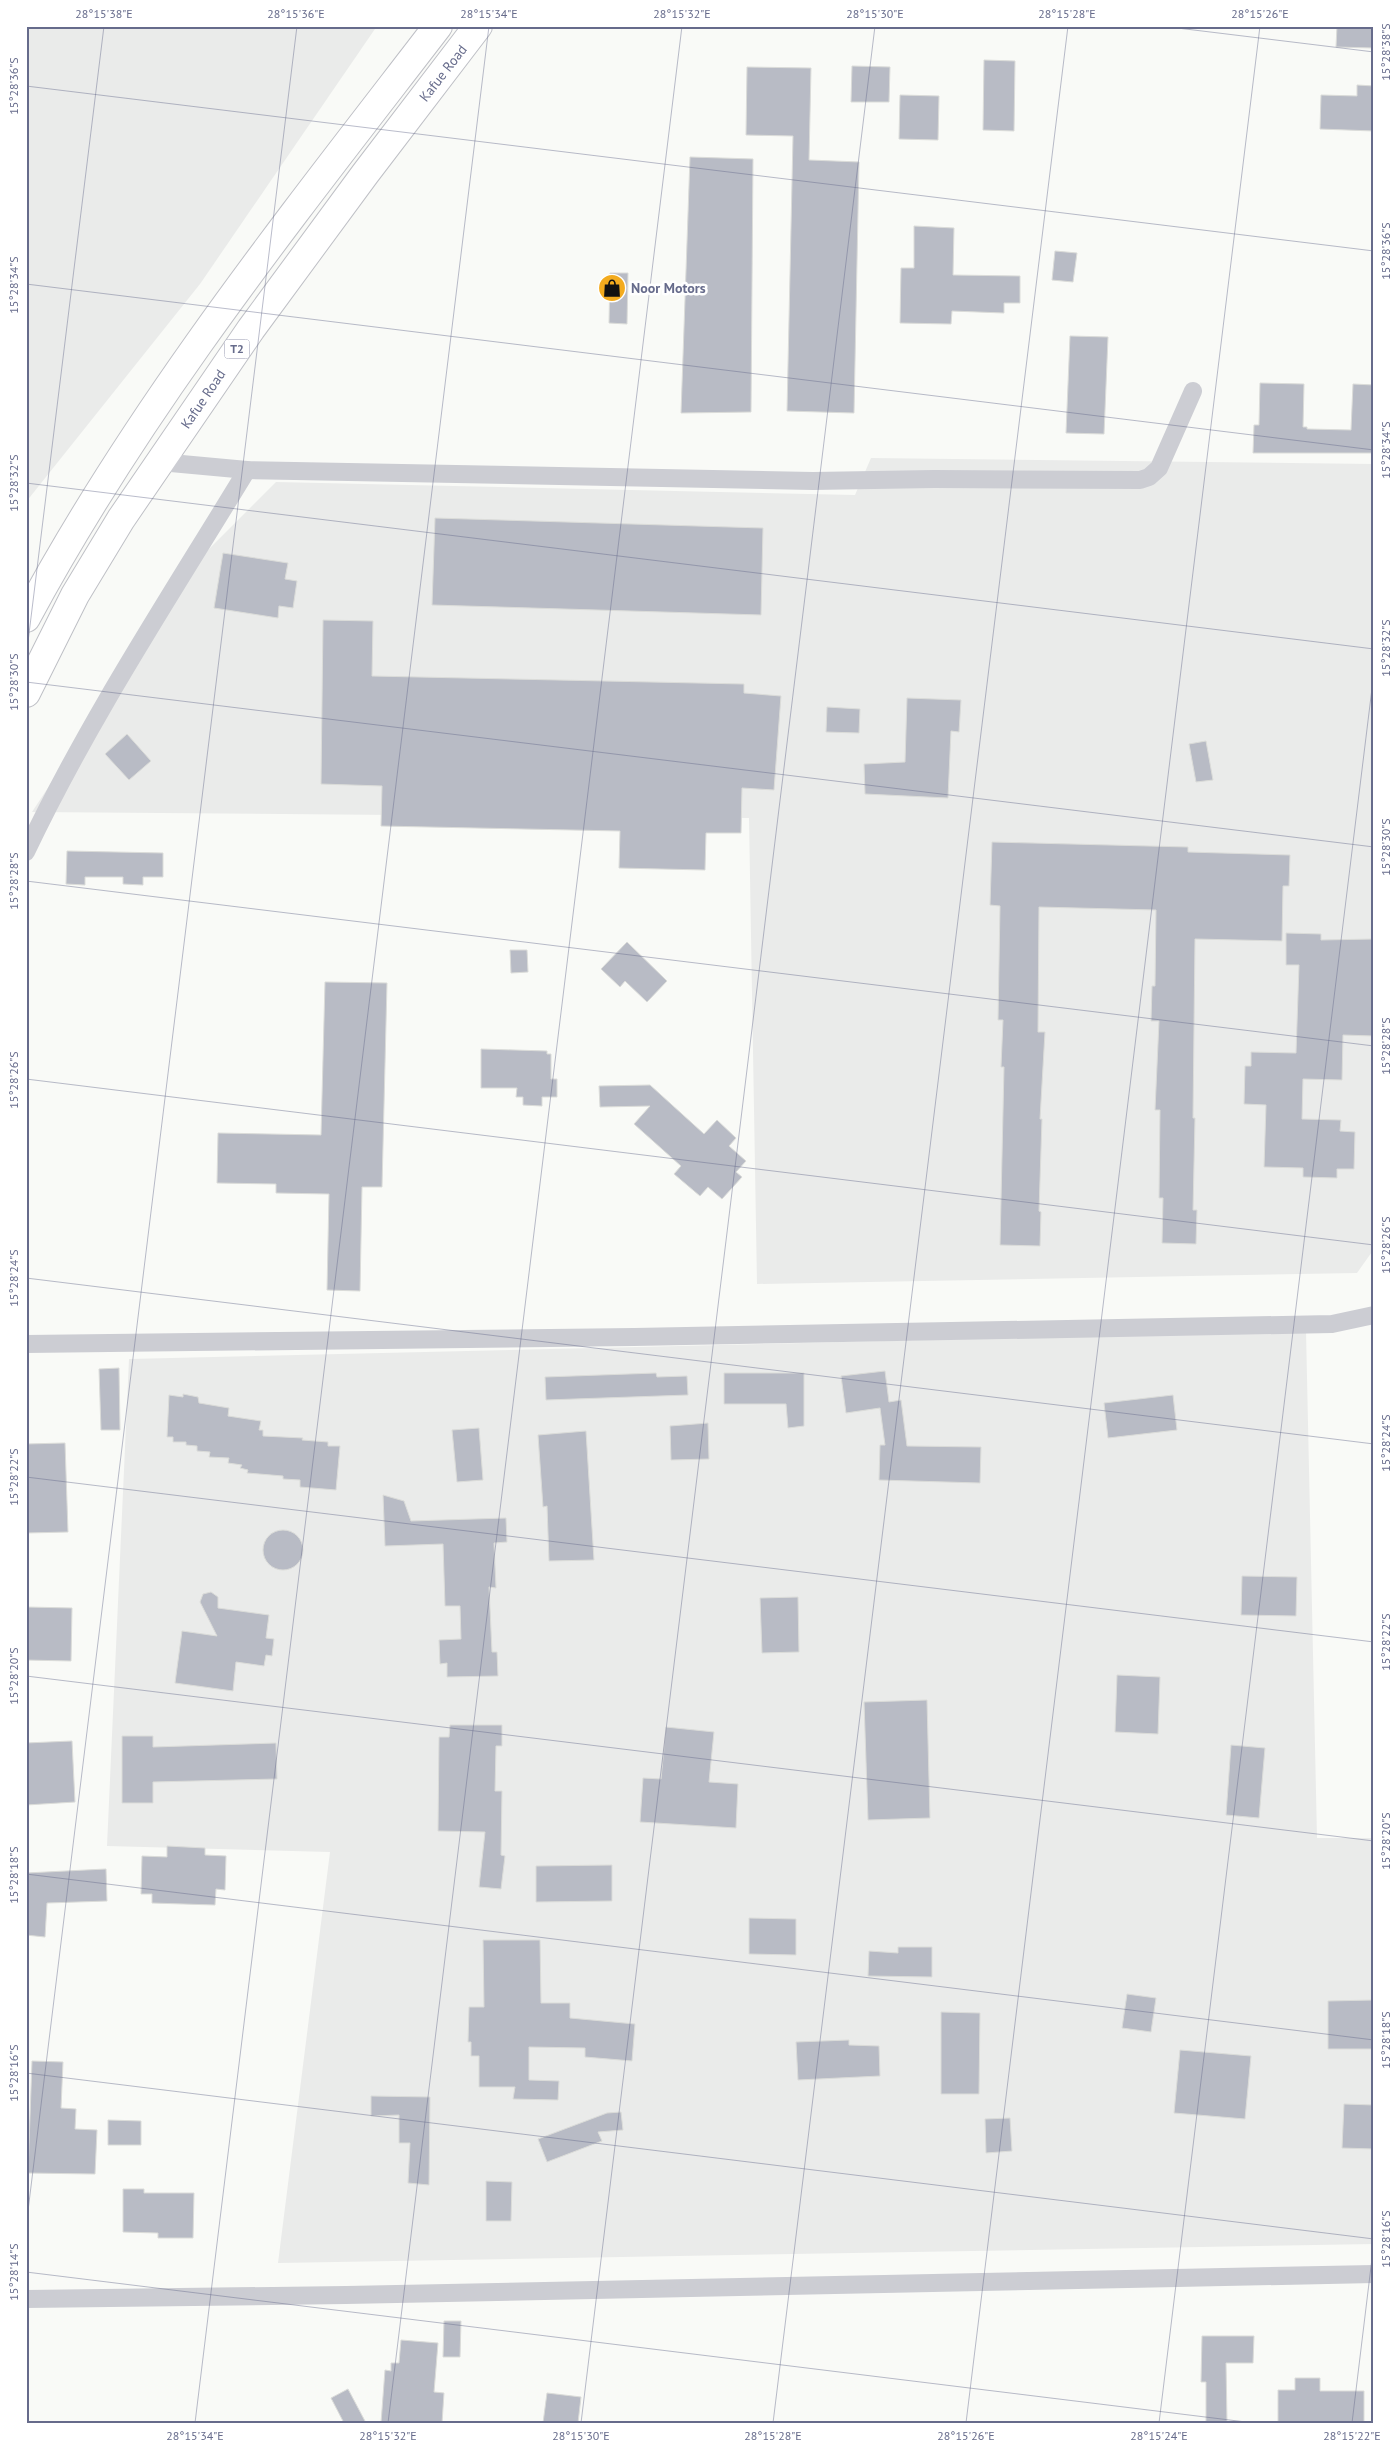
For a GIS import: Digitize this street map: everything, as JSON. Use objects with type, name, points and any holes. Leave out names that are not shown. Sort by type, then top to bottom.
[{"type":"main road","name":"T2","points":[[26,618],[57,560],[131,442],[228,304],[438,26]]},
{"type":"main road","name":"Kafue Road","points":[[26,693],[75,595],[121,519],[251,329],[365,174],[478,26]]},
{"type":"street","points":[[160,462],[247,470],[813,481],[934,478],[1140,480],[1150,478],[1159,468],[1193,391]]},
{"type":"street","points":[[26,852],[84,741],[247,470]]},
{"type":"street","points":[[26,1344],[1332,1324],[1374,1315]]},
{"type":"street","points":[[26,2299],[346,2295],[1374,2274]]},
{"type":"shaded area","points":[[26,26],[377,26],[200,284],[26,502]]},
{"type":"shaded area","points":[[871,458],[1374,464],[1374,1249],[1357,1273],[757,1284],[749,818],[32,812],[197,561],[276,482],[855,495]]},
{"type":"shaded area","points":[[1306,1331],[1317,1838],[1374,1838],[1374,2244],[278,2263],[330,1852],[107,1846],[129,1359]]},
{"type":"building","points":[[1337,26],[1374,26],[1374,48],[1336,47]]},
{"type":"building","points":[[984,60],[1015,61],[1014,131],[983,130]]},
{"type":"building","points":[[852,66],[890,67],[889,102],[851,102]]},
{"type":"building","points":[[747,67],[811,68],[809,160],[859,162],[854,413],[787,411],[793,136],[746,135]]},
{"type":"building","points":[[1357,85],[1374,86],[1374,131],[1320,129],[1321,95],[1357,96]]},
{"type":"building","points":[[900,95],[939,96],[938,140],[899,139]]},
{"type":"building","points":[[690,157],[753,159],[751,412],[681,413]]},
{"type":"building","points":[[914,226],[954,228],[953,275],[1020,276],[1020,303],[1004,303],[1004,313],[952,311],[951,324],[900,323],[901,268],[914,268]]},
{"type":"building","points":[[1055,251],[1077,253],[1073,282],[1052,280]]},
{"type":"building","points":[[610,273],[628,273],[627,324],[609,323]]},
{"type":"building","points":[[1070,336],[1108,337],[1104,434],[1066,433]]},
{"type":"building","points":[[1260,383],[1304,384],[1303,427],[1307,427],[1307,429],[1351,430],[1353,384],[1374,385],[1374,453],[1253,453],[1254,425],[1259,425]]},
{"type":"building","points":[[435,518],[763,528],[761,615],[432,605]]},
{"type":"building","points":[[223,553],[288,563],[285,579],[297,581],[293,608],[279,606],[278,618],[214,608]]},
{"type":"building","points":[[323,620],[373,621],[372,676],[744,684],[744,693],[781,696],[774,790],[742,788],[741,833],[706,833],[705,870],[619,868],[620,831],[381,826],[382,786],[321,784]]},
{"type":"building","points":[[907,698],[961,700],[959,732],[951,731],[948,798],[865,794],[864,764],[905,762]]},
{"type":"building","points":[[827,707],[860,709],[859,733],[826,732]]},
{"type":"building","points":[[127,734],[151,761],[129,780],[105,754]]},
{"type":"building","points":[[1206,741],[1213,780],[1196,782],[1189,744]]},
{"type":"building","points":[[992,842],[1188,847],[1188,852],[1290,855],[1289,886],[1283,886],[1282,941],[1195,939],[1193,1210],[1197,1210],[1196,1244],[1162,1243],[1163,1198],[1159,1198],[1160,1110],[1155,1110],[1159,1021],[1151,1021],[1152,986],[1155,986],[1156,910],[1039,907],[1038,1032],[1045,1032],[1040,1119],[1042,1119],[1039,1211],[1041,1212],[1040,1246],[1000,1245],[1004,1067],[1001,1067],[1003,1020],[998,1020],[1000,906],[990,905]]},
{"type":"building","points":[[67,851],[163,853],[163,877],[143,877],[143,885],[123,884],[123,877],[85,877],[85,885],[66,884]]},
{"type":"building","points":[[1286,933],[1321,934],[1321,940],[1374,939],[1374,1036],[1343,1035],[1342,1080],[1303,1079],[1302,1119],[1341,1120],[1340,1131],[1355,1132],[1354,1169],[1337,1169],[1337,1178],[1303,1177],[1303,1168],[1264,1167],[1266,1105],[1244,1104],[1245,1066],[1251,1066],[1251,1052],[1296,1053],[1299,965],[1286,965]]},
{"type":"building","points":[[627,942],[667,981],[647,1002],[625,981],[620,987],[601,969]]},
{"type":"building","points":[[510,950],[527,950],[528,972],[511,973]]},
{"type":"building","points":[[325,982],[387,983],[382,1187],[362,1187],[360,1291],[327,1290],[329,1194],[276,1193],[276,1184],[217,1183],[218,1133],[321,1135]]},
{"type":"building","points":[[481,1049],[547,1051],[547,1054],[551,1054],[551,1079],[557,1079],[557,1097],[542,1097],[542,1106],[523,1105],[523,1097],[516,1097],[517,1088],[481,1088]]},
{"type":"building","points":[[650,1085],[704,1134],[717,1120],[736,1138],[729,1146],[746,1161],[736,1172],[742,1177],[722,1199],[708,1187],[700,1196],[674,1174],[681,1166],[634,1124],[650,1106],[600,1107],[599,1086]]},
{"type":"building","points":[[119,1368],[120,1430],[101,1430],[99,1369]]},
{"type":"building","points":[[885,1371],[889,1402],[901,1400],[907,1446],[981,1447],[980,1483],[879,1480],[880,1445],[885,1445],[880,1408],[846,1413],[841,1376]]},
{"type":"building","points":[[656,1373],[657,1377],[687,1376],[688,1395],[546,1400],[545,1377]]},
{"type":"building","points":[[724,1373],[804,1373],[804,1426],[788,1428],[786,1404],[724,1404]]},
{"type":"building","points":[[183,1394],[198,1397],[199,1403],[229,1408],[228,1416],[261,1421],[259,1430],[263,1430],[263,1436],[303,1438],[302,1440],[328,1442],[328,1446],[340,1446],[336,1490],[300,1487],[300,1480],[283,1479],[283,1476],[247,1473],[248,1470],[240,1468],[242,1465],[228,1463],[229,1458],[209,1457],[210,1452],[197,1451],[197,1446],[186,1445],[186,1442],[173,1442],[173,1437],[167,1437],[169,1395],[183,1397]]},
{"type":"building","points":[[1173,1395],[1177,1430],[1108,1438],[1104,1403]]},
{"type":"building","points":[[708,1423],[709,1459],[671,1460],[670,1426]]},
{"type":"building","points":[[479,1428],[483,1480],[457,1482],[452,1430]]},
{"type":"building","points":[[586,1431],[594,1560],[549,1561],[547,1506],[543,1507],[538,1435]]},
{"type":"building","points":[[65,1443],[68,1532],[26,1533],[26,1444]]},
{"type":"building","points":[[383,1495],[404,1501],[411,1521],[506,1518],[507,1542],[494,1543],[496,1588],[489,1587],[492,1652],[497,1652],[498,1676],[447,1677],[447,1663],[440,1664],[439,1640],[461,1639],[460,1606],[445,1606],[443,1544],[385,1546]]},
{"type":"building","points":[[283,1530],[297,1536],[303,1550],[297,1564],[283,1570],[269,1564],[263,1550],[269,1536]]},
{"type":"building","points":[[1242,1576],[1297,1577],[1296,1616],[1241,1615]]},
{"type":"building","points":[[211,1592],[218,1597],[218,1608],[269,1615],[266,1638],[274,1639],[272,1656],[266,1655],[264,1666],[236,1662],[233,1691],[175,1683],[182,1631],[217,1636],[200,1602],[203,1594]]},
{"type":"building","points":[[798,1597],[799,1652],[762,1653],[760,1598]]},
{"type":"building","points":[[26,1607],[72,1608],[71,1661],[26,1660]]},
{"type":"building","points":[[1117,1675],[1160,1677],[1158,1734],[1115,1732]]},
{"type":"building","points":[[927,1700],[930,1818],[868,1820],[864,1702]]},
{"type":"building","points":[[450,1725],[502,1725],[502,1746],[496,1746],[495,1791],[502,1791],[501,1855],[505,1856],[501,1889],[479,1887],[485,1832],[438,1831],[439,1737],[449,1737]]},
{"type":"building","points":[[666,1727],[714,1732],[709,1782],[738,1784],[736,1828],[640,1822],[643,1778],[661,1779]]},
{"type":"building","points":[[122,1736],[153,1736],[153,1747],[276,1743],[277,1779],[153,1782],[153,1803],[122,1803]]},
{"type":"building","points":[[72,1741],[75,1802],[26,1805],[26,1743]]},
{"type":"building","points":[[1231,1745],[1265,1748],[1259,1818],[1226,1815]]},
{"type":"building","points":[[167,1846],[205,1848],[205,1855],[226,1856],[225,1890],[216,1889],[215,1905],[152,1903],[152,1894],[141,1894],[142,1856],[167,1857]]},
{"type":"building","points":[[612,1865],[612,1901],[536,1902],[536,1866]]},
{"type":"building","points":[[106,1869],[107,1901],[47,1903],[45,1937],[26,1935],[26,1873]]},
{"type":"building","points":[[749,1918],[796,1919],[796,1955],[749,1954]]},
{"type":"building","points":[[483,1940],[540,1940],[541,2003],[570,2003],[570,2018],[635,2024],[632,2061],[585,2057],[585,2048],[529,2047],[529,2080],[559,2081],[558,2100],[513,2099],[515,2087],[479,2087],[479,2056],[471,2056],[471,2042],[468,2042],[469,2007],[484,2007]]},
{"type":"building","points":[[898,1947],[932,1947],[932,1977],[868,1976],[869,1951],[898,1953]]},
{"type":"building","points":[[1127,1994],[1156,1998],[1151,2032],[1122,2028]]},
{"type":"building","points":[[1374,2000],[1374,2049],[1328,2049],[1328,2001]]},
{"type":"building","points":[[941,2012],[980,2013],[979,2094],[941,2094]]},
{"type":"building","points":[[849,2040],[849,2045],[879,2046],[880,2076],[798,2080],[796,2042]]},
{"type":"building","points":[[1180,2050],[1251,2056],[1245,2119],[1174,2113]]},
{"type":"building","points":[[32,2061],[63,2062],[61,2108],[76,2109],[75,2129],[97,2130],[95,2174],[28,2173]]},
{"type":"building","points":[[371,2096],[430,2097],[429,2185],[408,2183],[410,2143],[399,2143],[399,2115],[371,2116]]},
{"type":"building","points":[[1344,2104],[1374,2105],[1374,2149],[1342,2148]]},
{"type":"building","points":[[621,2112],[623,2130],[598,2132],[602,2141],[547,2162],[538,2139],[607,2113]]},
{"type":"building","points":[[1010,2118],[1012,2151],[986,2153],[985,2119]]},
{"type":"building","points":[[108,2120],[141,2121],[141,2145],[108,2145]]},
{"type":"building","points":[[486,2181],[512,2182],[511,2221],[486,2221]]},
{"type":"building","points":[[123,2189],[144,2189],[144,2193],[194,2193],[193,2238],[158,2238],[158,2233],[123,2232]]},
{"type":"building","points":[[444,2321],[461,2321],[460,2357],[443,2357]]},
{"type":"building","points":[[1202,2336],[1254,2336],[1253,2363],[1226,2363],[1227,2423],[1206,2423],[1206,2382],[1201,2382]]},
{"type":"building","points":[[401,2340],[438,2343],[434,2392],[444,2393],[442,2423],[381,2423],[385,2370],[391,2371],[391,2363],[399,2363]]},
{"type":"building","points":[[1295,2378],[1320,2378],[1320,2391],[1364,2391],[1364,2423],[1278,2423],[1278,2390],[1295,2390]]},
{"type":"building","points":[[348,2389],[366,2423],[344,2423],[331,2398]]},
{"type":"building","points":[[547,2393],[581,2397],[578,2423],[543,2423]]},
{"type":"place","name":"Noor Motors","points":[[612,288]]}]
